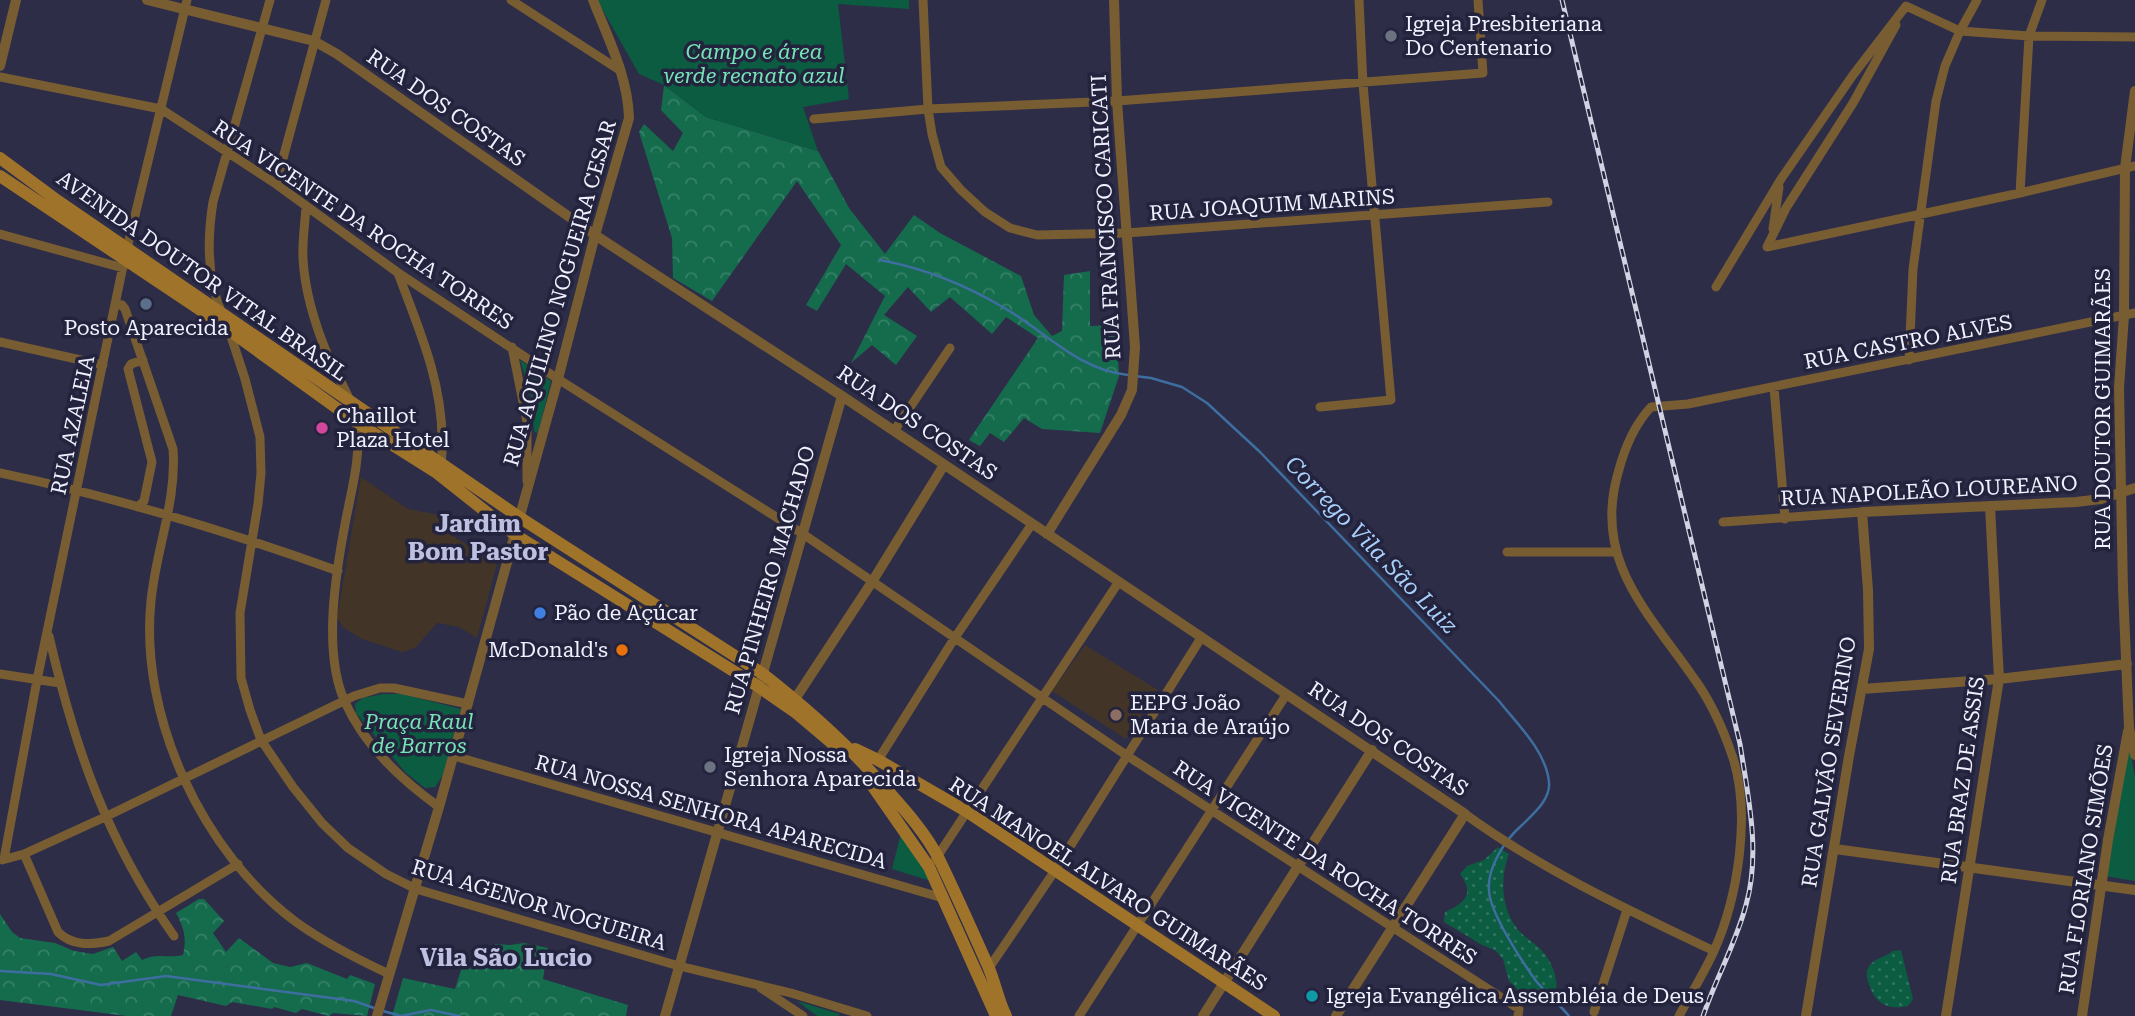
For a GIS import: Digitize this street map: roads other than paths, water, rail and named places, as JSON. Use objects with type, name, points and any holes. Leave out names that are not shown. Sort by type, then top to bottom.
[{"type":"main road","name":"AVENIDA DOUTOR VITAL BRASIL","points":[[0,158],[125,259],[220,310],[350,402],[439,468],[514,534],[795,699],[846,746],[902,805],[933,862],[959,902],[989,968],[999,1011]]},
{"type":"main road","name":"AVENIDA DOUTOR VITAL BRASIL","points":[[0,176],[208,315],[356,422],[519,517],[761,680],[839,749],[865,776],[933,862],[944,898],[999,1011]]},
{"type":"main road","name":"RUA MANOEL ALVARO GUIMARÃES","points":[[846,746],[878,760],[966,811],[1274,1016]]},
{"type":"main road","points":[[999,1011],[1016,1016]]},
{"type":"street","points":[[0,66],[16,0]]},
{"type":"street","name":"RUA DOS COSTAS","points":[[147,0],[186,4],[314,41],[337,54],[594,235],[842,396],[1118,583],[1372,750],[1498,838],[1569,880],[1714,951]]},
{"type":"street","name":"RUA AGENOR NOGUEIRA","points":[[270,0],[213,202],[209,234],[211,273],[220,310],[231,334],[260,437],[261,473],[253,540],[243,583],[239,638],[241,678],[261,740],[293,787],[331,832],[367,861],[416,889],[679,966],[791,993],[846,1013],[867,1016]]},
{"type":"street","points":[[276,184],[326,0]]},
{"type":"street","points":[[511,0],[621,71]]},
{"type":"street","name":"RUA AQUILINO NOGUEIRA CESAR","points":[[377,1016],[454,756],[558,379],[594,235],[629,117],[629,100],[621,71],[593,0]]},
{"type":"street","name":"RUA JOAQUIM MARINS","points":[[923,0],[928,109],[941,167],[985,212],[1010,228],[1037,235],[1126,233],[1548,202]]},
{"type":"street","name":"RUA FRANCISCO CARICATI","points":[[1047,534],[1121,415],[1132,390],[1135,347],[1117,101],[1114,0]]},
{"type":"street","points":[[1320,408],[1391,400],[1363,84],[1359,0]]},
{"type":"street","points":[[814,119],[928,109],[1117,101],[1483,73],[1478,0]]},
{"type":"street","points":[[1909,360],[1913,270],[1936,101],[1945,66],[1977,0]]},
{"type":"street","points":[[2021,193],[2029,36],[2042,0]]},
{"type":"street","points":[[1907,3],[1960,31],[2029,36],[2135,37]]},
{"type":"street","points":[[1716,287],[1780,179],[1907,3]]},
{"type":"street","points":[[1907,3],[1853,103],[1799,186],[1767,247],[2130,167]]},
{"type":"street","name":"RUA AZALEIA","points":[[2,860],[125,259],[186,4]]},
{"type":"street","name":"RUA VICENTE DA ROCHA TORRES","points":[[0,77],[161,109],[276,184],[397,272],[558,379],[803,534],[1126,755],[1519,1009],[1518,1016]]},
{"type":"street","name":"RUA DOUTOR GUIMARÃES","points":[[2132,728],[2120,493],[2119,388],[2129,314],[2130,167],[2135,91]]},
{"type":"street","points":[[1773,233],[1772,224],[1780,179]]},
{"type":"street","points":[[306,206],[303,257],[308,295],[317,328],[350,402],[359,448],[338,571],[332,628],[335,662],[344,700],[377,753],[396,773],[439,807]]},
{"type":"street","points":[[0,234],[125,259]]},
{"type":"street","points":[[397,272],[435,377],[441,406],[439,468]]},
{"type":"street","points":[[116,304],[125,309],[173,449],[169,516],[151,600],[151,646],[155,686],[164,730],[196,804],[238,864],[257,886],[295,921],[336,948],[389,974]]},
{"type":"street","name":"RUA CASTRO ALVES","points":[[1679,1016],[1714,951],[1726,919],[1741,837],[1740,801],[1733,759],[1711,709],[1695,679],[1661,635],[1624,576],[1616,552],[1610,520],[1612,493],[1622,458],[1639,422],[1651,407],[1688,404],[2129,314]]},
{"type":"street","points":[[0,342],[103,365]]},
{"type":"street","points":[[512,348],[527,422],[527,484]]},
{"type":"street","points":[[894,431],[950,348]]},
{"type":"street","points":[[138,507],[144,500],[152,463],[128,369],[131,364],[143,360]]},
{"type":"street","points":[[1774,387],[1785,519]]},
{"type":"street","name":"RUA PINHEIRO MACHADO","points":[[665,1016],[842,396]]},
{"type":"street","points":[[795,699],[872,582],[944,465]]},
{"type":"street","points":[[0,473],[77,489],[253,540],[338,571]]},
{"type":"street","name":"RUA NAPOLEÃO LOUREANO","points":[[1723,522],[2088,501],[2135,488]]},
{"type":"street","name":"RUA BRAZ DE ASSIS","points":[[1946,1016],[1999,679],[1990,506]]},
{"type":"street","name":"RUA GALVÃO SEVERINO","points":[[1807,1016],[1869,649],[1870,625],[1862,512]]},
{"type":"street","points":[[878,760],[954,639],[1032,524]]},
{"type":"street","points":[[1507,552],[1616,552]]},
{"type":"street","points":[[933,862],[1118,583]]},
{"type":"street","points":[[48,632],[87,775],[118,844],[157,913],[174,936]]},
{"type":"street","points":[[989,968],[1054,872],[1201,638]]},
{"type":"street","points":[[1862,689],[1999,679],[2130,657]]},
{"type":"street","points":[[0,674],[60,683]]},
{"type":"street","points":[[2,860],[24,854],[105,817],[344,700],[380,688],[394,688],[468,704]]},
{"type":"street","points":[[1079,1016],[1286,695]]},
{"type":"street","points":[[2132,728],[2135,755]]},
{"type":"street","name":"RUA FLORIANO SIMÕES","points":[[2082,1016],[2101,886],[2132,728]]},
{"type":"street","points":[[1203,1016],[1372,750]]},
{"type":"street","name":"RUA NOSSA SENHORA APARECIDA","points":[[454,756],[959,902]]},
{"type":"street","points":[[1336,1016],[1465,814]]},
{"type":"street","points":[[1835,849],[2135,890]]},
{"type":"street","points":[[24,854],[58,932],[67,940],[86,944],[109,941],[238,864]]},
{"type":"street","points":[[1594,1012],[1627,909]]},
{"type":"street","points":[[756,985],[803,1016]]},
{"type":"street","points":[[791,993],[793,1010]]},
{"type":"waterway","name":"Corrego Vila São Luiz","points":[[880,260],[961,285],[1006,309],[1079,358],[1110,372],[1128,375]]},
{"type":"waterway","name":"Corrego Vila São Luiz","points":[[1135,376],[1182,387],[1207,403],[1260,452],[1499,701],[1530,738],[1547,771],[1549,789],[1540,807],[1509,839],[1498,856],[1491,873],[1489,891],[1495,912],[1523,962],[1536,981],[1569,1016]]},
{"type":"waterway","points":[[0,971],[51,974],[101,985],[166,976],[354,1001],[377,1009]]},
{"type":"waterway","points":[[383,1011],[401,1016],[431,1010],[459,1016]]},
{"type":"railway","points":[[1562,0],[1740,744],[1752,824],[1753,865],[1746,905],[1703,1016]]},
{"type":"place","name":"Igreja Presbiteriana Do Centenario","points":[[1391,36]]},
{"type":"place","name":"Posto Aparecida","points":[[146,304]]},
{"type":"place","name":"Chaillot Plaza Hotel","points":[[322,428]]},
{"type":"place","name":"Pão de Açúcar","points":[[540,613]]},
{"type":"place","name":"McDonald's","points":[[622,650]]},
{"type":"place","name":"EEPG João Maria de Araújo","points":[[1116,715]]},
{"type":"place","name":"Igreja Nossa Senhora Aparecida","points":[[710,767]]},
{"type":"place","name":"Igreja Evangélica Assembléia de Deus","points":[[1312,996]]},
{"type":"district","name":"Jardim Bom Pastor","points":[[478,538]]},
{"type":"district","name":"Vila São Lucio","points":[[506,958]]},
{"type":"park label","name":"Campo e área verde recnato azul","points":[[754,64]]},
{"type":"park label","name":"Praça Raul de Barros","points":[[419,734]]}]
